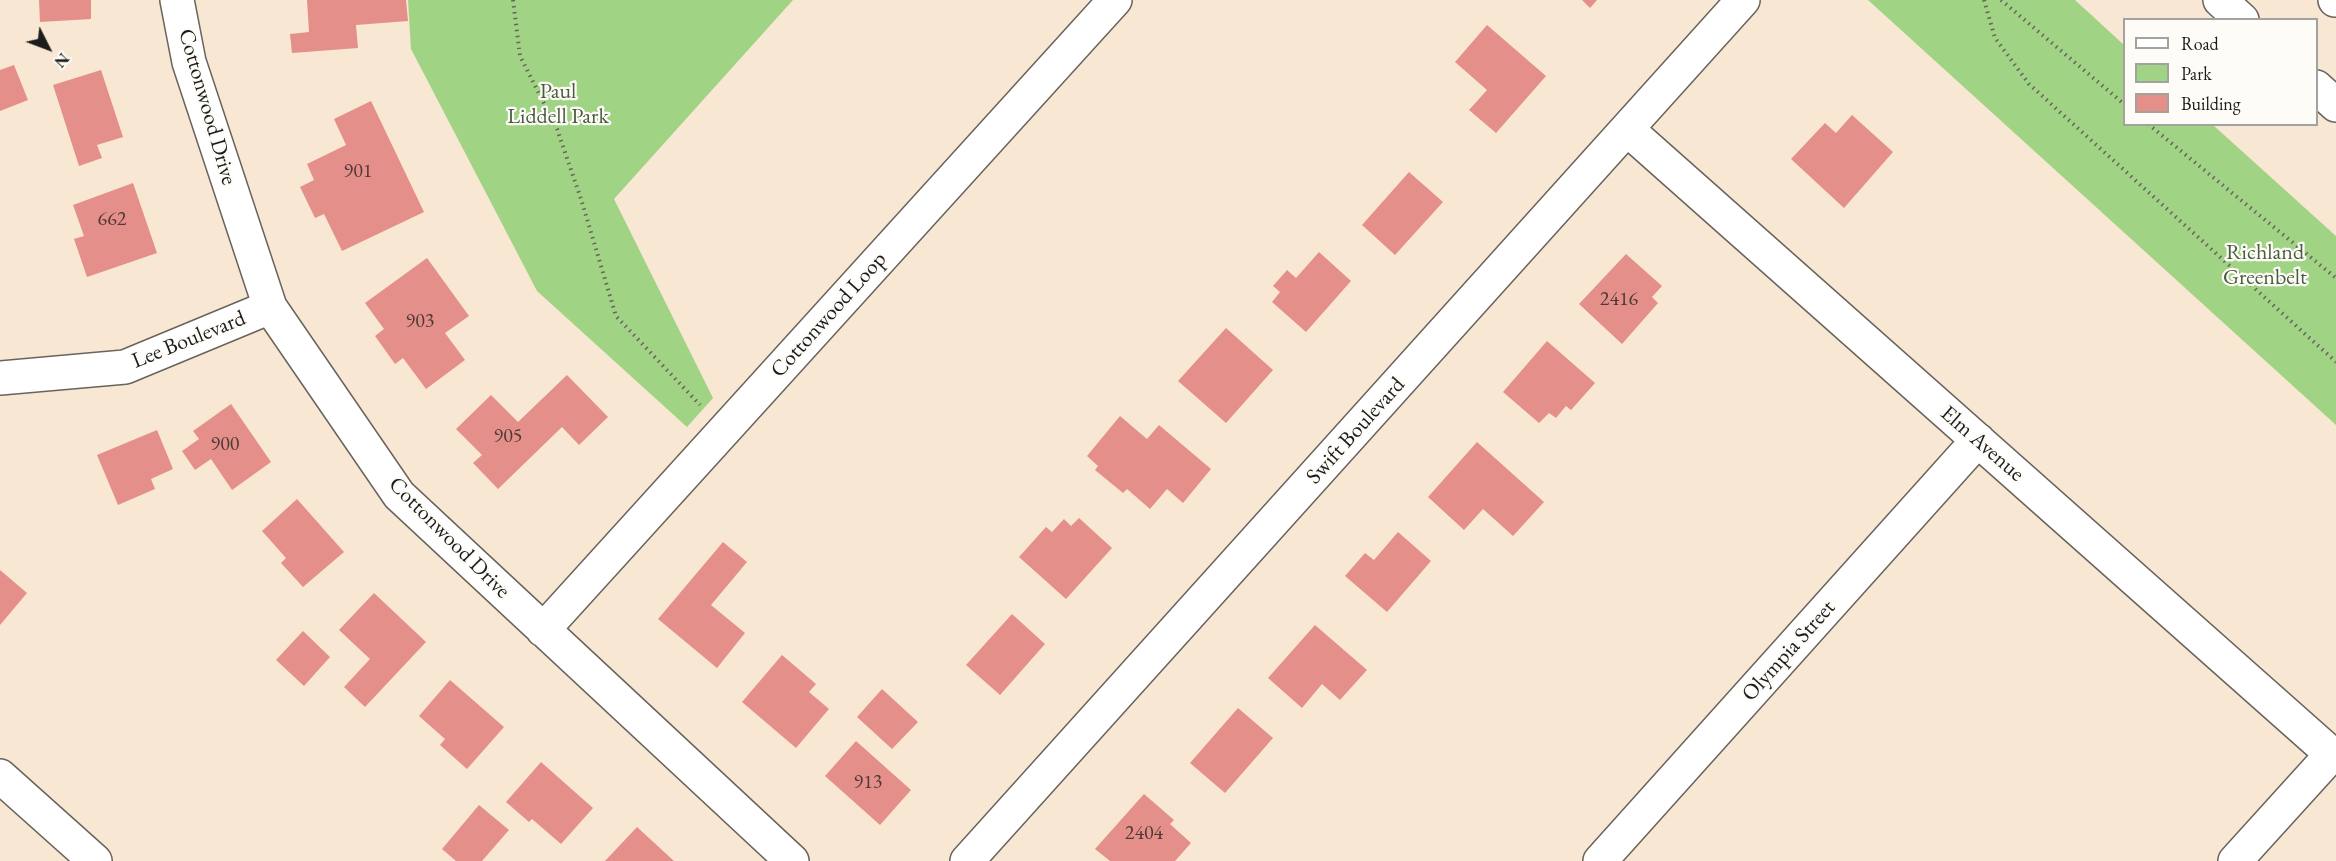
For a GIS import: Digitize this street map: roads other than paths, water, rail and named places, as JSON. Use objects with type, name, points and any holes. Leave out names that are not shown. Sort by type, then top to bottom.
[{"type":"main road","name":"Cottonwood Drive","points":[[177,0],[189,62],[270,307],[399,495],[792,861]]},
{"type":"main road","name":"Cottonwood Loop","points":[[543,630],[1115,0]]},
{"type":"main road","name":"Swift Boulevard","points":[[967,861],[1743,0]]},
{"type":"main road","points":[[2220,0],[2240,18]]},
{"type":"main road","points":[[2318,89],[2336,105]]},
{"type":"main road","name":"Elm Avenue","points":[[1628,129],[2334,756]]},
{"type":"main road","name":"Lee Boulevard","points":[[0,378],[125,366],[270,307]]},
{"type":"main road","name":"Olympia Street","points":[[1600,861],[1978,440]]},
{"type":"main road","points":[[2235,861],[2334,756]]},
{"type":"main road","points":[[0,776],[95,861]]},
{"type":"park label","name":"Paul Liddell Park","points":[[558,104]]},
{"type":"park label","name":"Richland Greenbelt","points":[[2265,266]]}]
